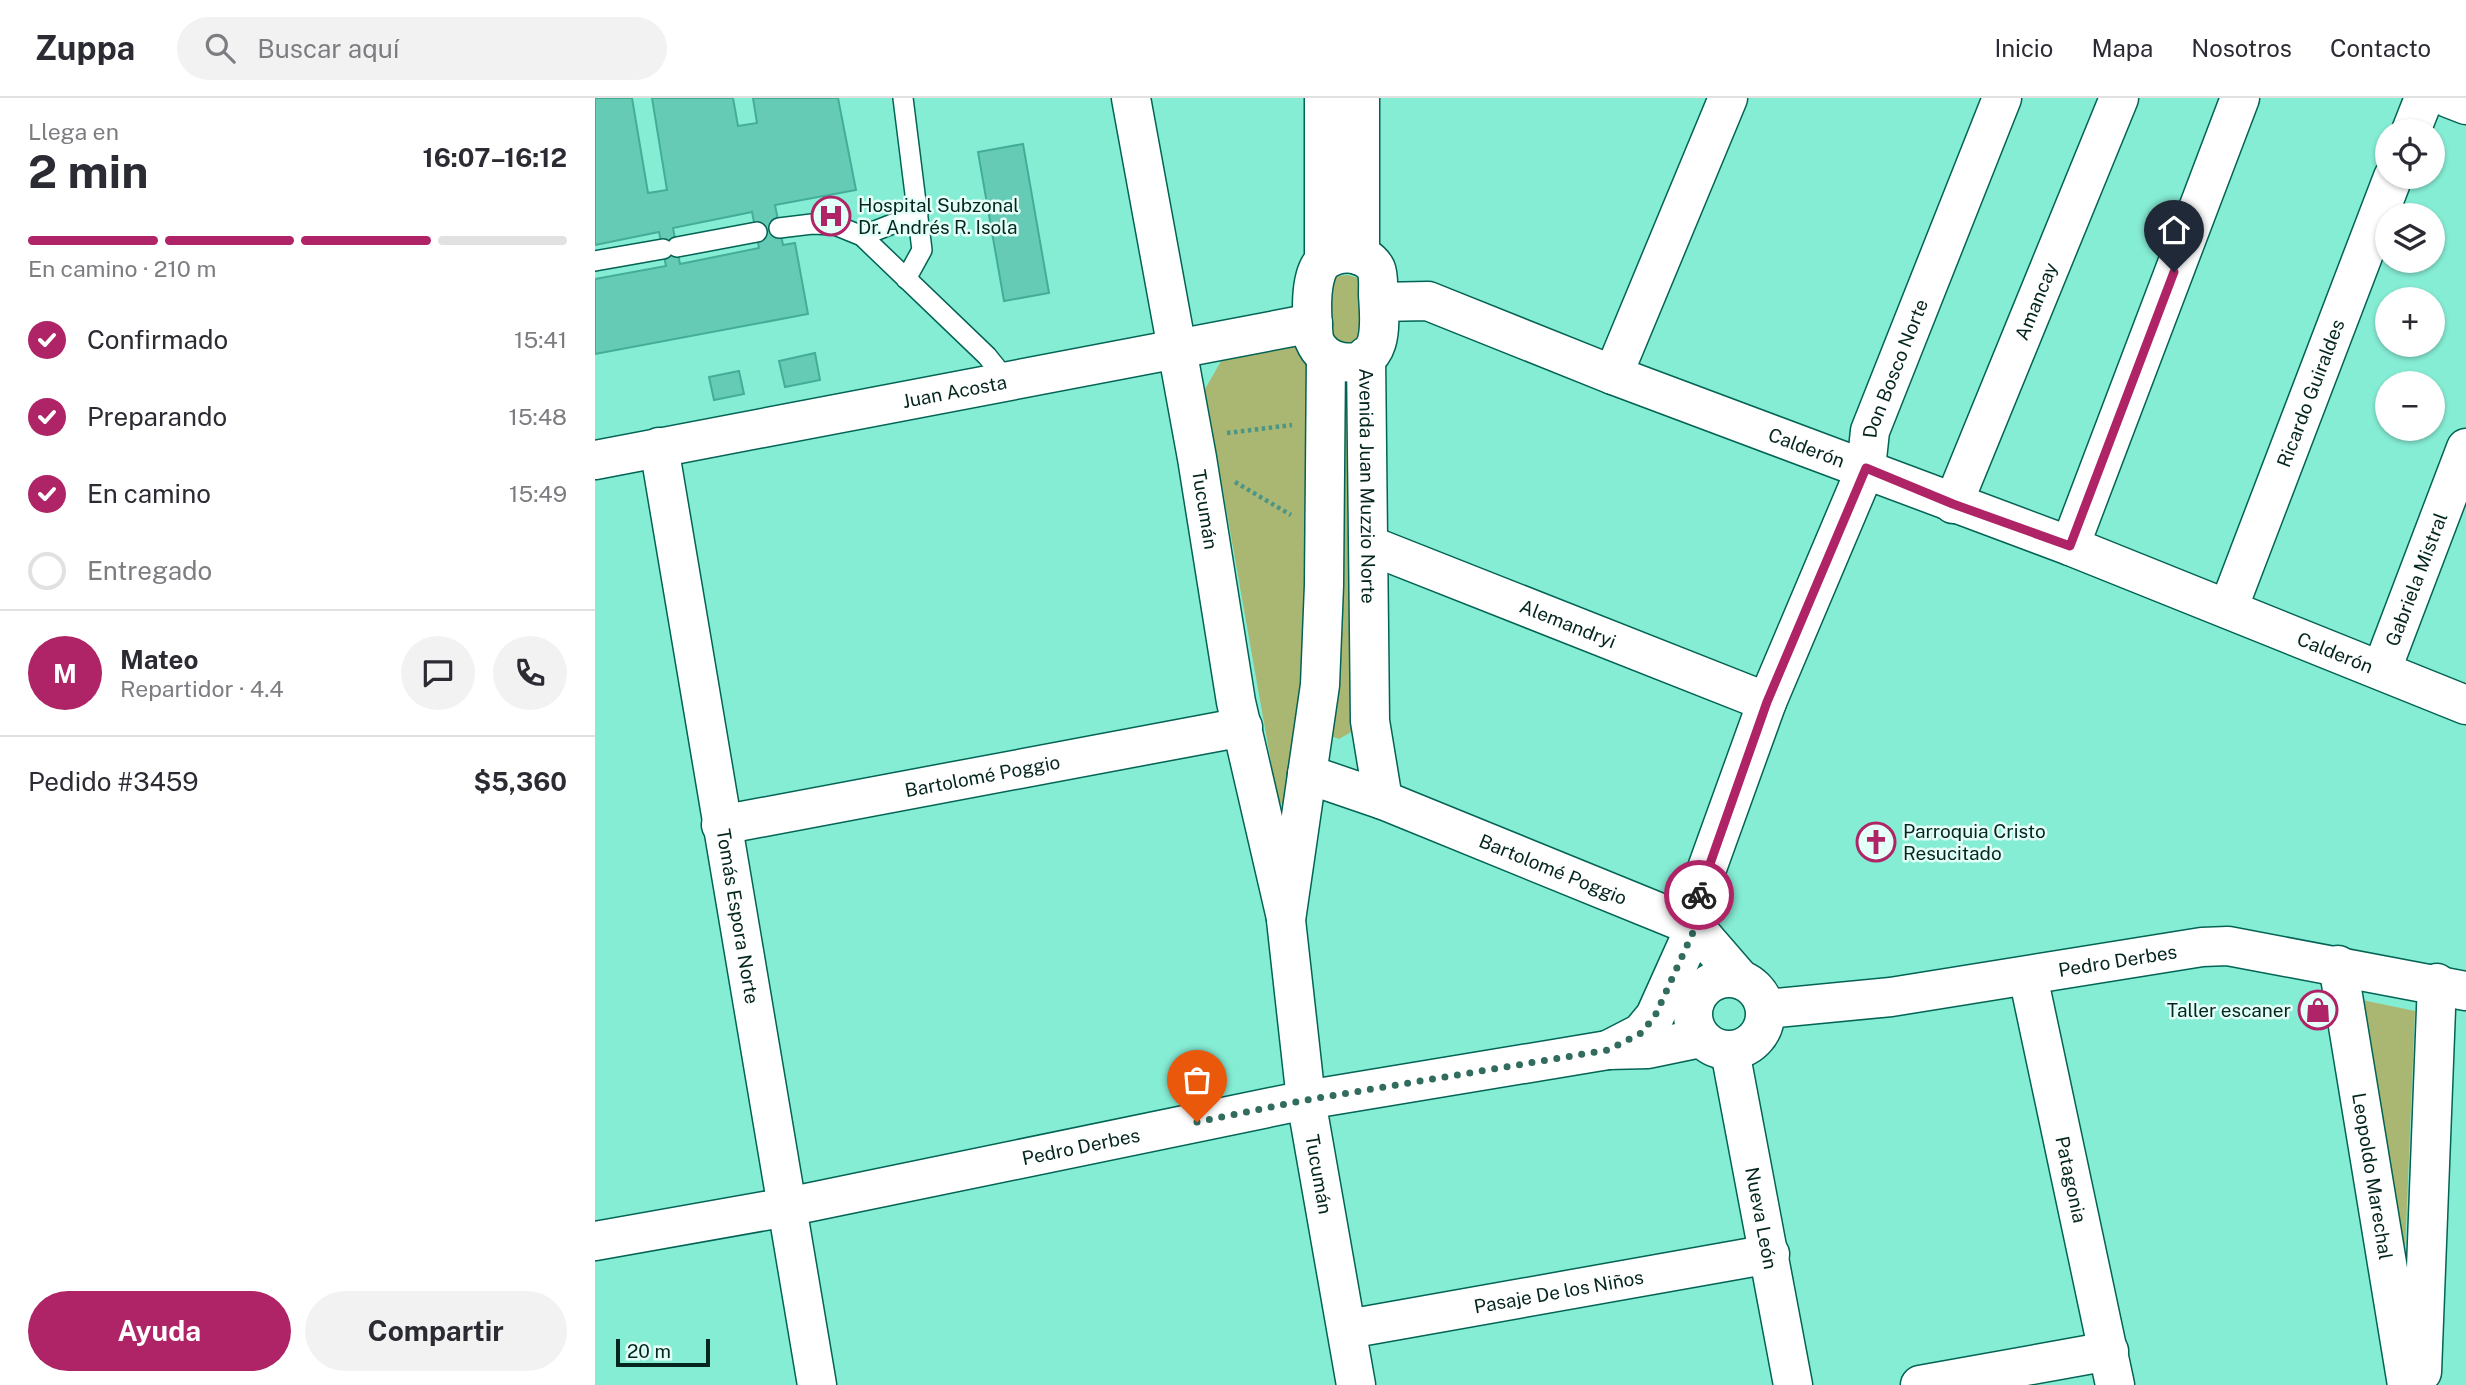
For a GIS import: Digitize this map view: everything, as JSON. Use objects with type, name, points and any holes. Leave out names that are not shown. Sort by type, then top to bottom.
[{"type":"street","name":"Tucumán","points":[[1131,98],[1237,702],[1286,920],[1306,1100],[1356,1385]]},
{"type":"street","points":[[1324,98],[1342,258]]},
{"type":"street","points":[[1342,258],[1360,98]]},
{"type":"street","points":[[1613,375],[1728,98]]},
{"type":"street","name":"Don Bosco Norte","points":[[1608,1050],[1641,1033],[1655,1016],[1695,928],[1701,886],[1767,702],[1866,468],[1870,431],[2002,98]]},
{"type":"street","name":"Amancay","points":[[1953,504],[2119,98]]},
{"type":"street","points":[[2070,546],[2240,98]]},
{"type":"street","points":[[2416,119],[2424,98]]},
{"type":"street","points":[[2448,98],[2466,105]]},
{"type":"street","name":"Ricardo Guiraldes","points":[[2228,609],[2388,189]]},
{"type":"street","points":[[1307,774],[1320,685],[1324,536],[1325,421],[1314,277],[1319,266],[1342,258]]},
{"type":"street","name":"Avenida Juan Muzzio Norte","points":[[1342,258],[1370,261],[1377,271],[1380,336],[1367,356],[1370,721],[1383,800]]},
{"type":"street","name":"Calderón","points":[[1378,302],[1427,301],[1613,375],[2070,546],[2382,669],[2466,705]]},
{"type":"street","name":"Juan Acosta","points":[[595,460],[1176,349],[1319,340]]},
{"type":"street","points":[[1319,340],[1337,362],[1349,363],[1367,356]]},
{"type":"street","name":"Tomás Espora Norte","points":[[659,447],[817,1385]]},
{"type":"street","name":"Gabriela Mistral","points":[[2382,669],[2466,448]]},
{"type":"street","name":"Alemandryi","points":[[1369,545],[1767,702]]},
{"type":"street","name":"Bartolomé Poggio","points":[[721,825],[1243,727]]},
{"type":"street","name":"Tucumán","points":[[1286,920],[1307,774]]},
{"type":"street","name":"Bartolomé Poggio","points":[[1307,774],[1383,800],[1695,928],[1740,979]]},
{"type":"street","name":"Pedro Derbes","points":[[1766,1009],[1891,997],[2201,947],[2228,946],[2451,987]]},
{"type":"street","name":"Leopoldo Marechal","points":[[2338,965],[2407,1385]]},
{"type":"street","name":"Patagonia","points":[[2028,976],[2112,1368]]},
{"type":"street","points":[[1724,978],[1740,979],[1752,985],[1761,995],[1766,1009],[1765,1023],[1758,1037],[1746,1047],[1715,1044],[1694,1024],[1693,1009],[1699,995],[1710,983],[1724,978]]},
{"type":"street","name":"Leopoldo Marechal","points":[[2421,1385],[2451,987]]},
{"type":"street","name":"Pedro Derbes","points":[[595,1241],[787,1207],[1306,1100],[1608,1050],[1715,1044]]},
{"type":"street","name":"Nueva León","points":[[1715,1044],[1770,1254],[1793,1385]]},
{"type":"street","name":"Pasaje De los Niños","points":[[1348,1329],[1770,1254]]},
{"type":"street","points":[[1920,1385],[2112,1368]]},
{"type":"lane","points":[[902,98],[922,250],[906,279]]},
{"type":"lane","points":[[862,236],[918,214]]},
{"type":"lane","points":[[779,228],[812,224],[835,225],[862,236],[987,356],[1007,382]]},
{"type":"lane","points":[[595,261],[757,232]]},
{"type":"path","points":[[1194,448],[1325,421]]},
{"type":"path","points":[[1194,448],[1324,536]]},
{"type":"green space","points":[[1348,275],[1358,278],[1364,284],[1368,324],[1354,346],[1334,345],[1324,296],[1329,280]]},
{"type":"green space","points":[[1297,342],[1308,351],[1307,677],[1287,806],[1278,802],[1205,389],[1224,356]]},
{"type":"green space","points":[[1340,373],[1353,373],[1353,731],[1339,739],[1331,736]]},
{"type":"green space","points":[[2357,999],[2415,1011],[2405,1252]]},
{"type":"building","points":[[595,98],[632,98],[648,193],[667,190],[652,98],[733,98],[738,126],[757,123],[753,98],[838,98],[856,190],[775,205],[783,245],[795,243],[808,314],[595,354],[595,279],[666,266],[659,232],[595,245]],"holes":[[[752,212],[759,248],[680,264],[673,228]]]},
{"type":"building","points":[[1023,144],[1049,293],[1004,301],[978,152]]},
{"type":"building","points":[[815,353],[820,380],[785,387],[779,361]]},
{"type":"building","points":[[739,371],[744,394],[714,400],[709,377]]},
{"type":"way so far","points":[[1197,1122],[1306,1100],[1608,1050],[1641,1033],[1655,1016],[1695,928],[1699,895]]},
{"type":"place","name":"Hospital Subzonal Dr. Andrés R. Isola","points":[[831,216]]},
{"type":"place","name":"Parroquia Cristo Resucitado","points":[[1876,842]]},
{"type":"place","name":"Taller escaner","points":[[2318,1010]]},
{"type":"route","points":[[1699,895],[1767,702],[1866,468],[1953,504],[2070,546],[2174,272]]}]
